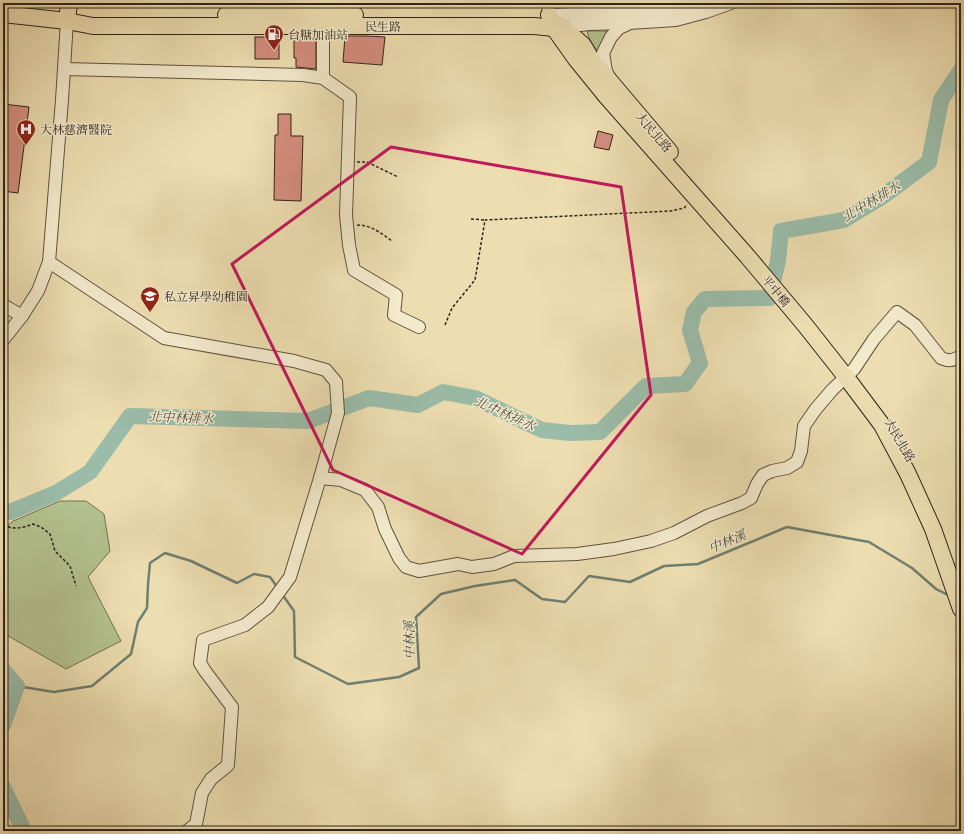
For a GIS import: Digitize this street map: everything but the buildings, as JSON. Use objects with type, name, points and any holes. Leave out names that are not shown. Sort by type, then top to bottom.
[{"type":"main road","points":[[67,21],[69,3]]},
{"type":"main road","name":"民生路","points":[[3,14],[67,21],[93,26],[534,26],[555,18]]},
{"type":"main road","name":"民生路","points":[[67,21],[94,16],[138,15],[555,18]]},
{"type":"main road","name":"大民北路","points":[[555,18],[583,45],[592,60],[753,251],[752,254]]},
{"type":"main road","name":"大民北路","points":[[555,18],[576,59],[602,91],[696,199],[752,254]]},
{"type":"main road","name":"平中橋","points":[[752,254],[809,322]]},
{"type":"main road","name":"大民北路","points":[[809,322],[891,423],[917,470],[942,524],[957,580],[961,609]]},
{"type":"street","name":"民生路","points":[[555,18],[666,10],[688,6],[695,3]]},
{"type":"street","points":[[555,18],[589,24],[676,20],[706,12],[731,3]]},
{"type":"street","points":[[3,340],[22,316],[38,291],[49,262],[67,21]]},
{"type":"street","points":[[612,84],[606,71],[603,52],[610,37],[618,28],[629,23]]},
{"type":"street","points":[[323,26],[323,78]]},
{"type":"street","points":[[64,68],[303,75],[323,78],[350,97],[346,215],[349,245],[354,270],[396,295],[394,315],[420,327]]},
{"type":"street","points":[[49,262],[164,338],[294,361],[326,370],[336,382],[338,413],[290,578],[268,607],[245,626],[203,640],[200,663],[232,707],[228,765],[212,779],[202,793],[196,824],[187,831]]},
{"type":"street","points":[[3,306],[22,316]]},
{"type":"street","points":[[320,478],[341,480],[365,490],[378,507],[385,529],[399,558],[406,566],[419,571],[458,564],[472,567],[494,564],[514,556],[578,554],[614,549],[651,541],[674,533],[708,516],[742,503],[751,498],[757,484],[764,475],[772,471],[787,468],[797,462],[802,451],[804,426],[832,390],[850,373],[874,339],[897,312],[916,325],[941,358],[953,360],[961,356]]},
{"type":"path","points":[[348,162],[367,162],[398,177]]},
{"type":"path","points":[[471,219],[485,220],[672,211],[684,208],[696,199]]},
{"type":"path","points":[[445,325],[452,308],[475,280],[485,220]]},
{"type":"path","points":[[347,225],[364,225],[392,241]]},
{"type":"path","points":[[3,525],[22,529],[33,524],[41,527],[50,534],[55,550],[70,566],[76,586]]},
{"type":"highlighted area","points":[[391,147],[621,187],[651,395],[522,554],[333,470],[232,264]]},
{"type":"green space","points":[[587,31],[608,31],[600,56],[590,41]]},
{"type":"green space","points":[[60,501],[86,501],[104,514],[110,551],[88,577],[121,641],[66,669],[3,633],[3,529],[13,521]]},
{"type":"waterway","name":"北中林排水","points":[[3,510],[10,512],[56,493],[90,472],[130,416],[308,421],[369,398],[418,405],[443,392],[475,398],[542,430],[570,433],[600,432],[646,386],[685,384],[700,363],[690,330],[694,312],[705,299],[769,298],[778,261],[781,231],[844,220],[882,197],[929,162],[941,100],[961,70]]},
{"type":"waterway","name":"中林溪","points":[[282,594],[294,611],[295,657],[348,684],[399,677],[419,668],[416,617],[441,594],[475,586],[515,580],[542,599],[565,602],[589,576],[630,582],[664,566],[698,564],[787,527],[869,542],[912,568],[936,589],[951,595]]},
{"type":"waterway","name":"中林溪","points":[[17,686],[54,692],[92,686],[131,654],[138,622],[147,608],[150,563],[165,553],[191,561],[237,583],[254,574],[270,577],[278,588]]},
{"type":"waterway","points":[[3,670],[17,686],[3,725]]},
{"type":"waterway","points":[[3,787],[24,831]]},
{"type":"place","name":"台糖加油站","points":[[274,51]]},
{"type":"place","name":"大林慈濟醫院","points":[[26,146]]},
{"type":"place","name":"私立昇學幼稚園","points":[[150,313]]}]
